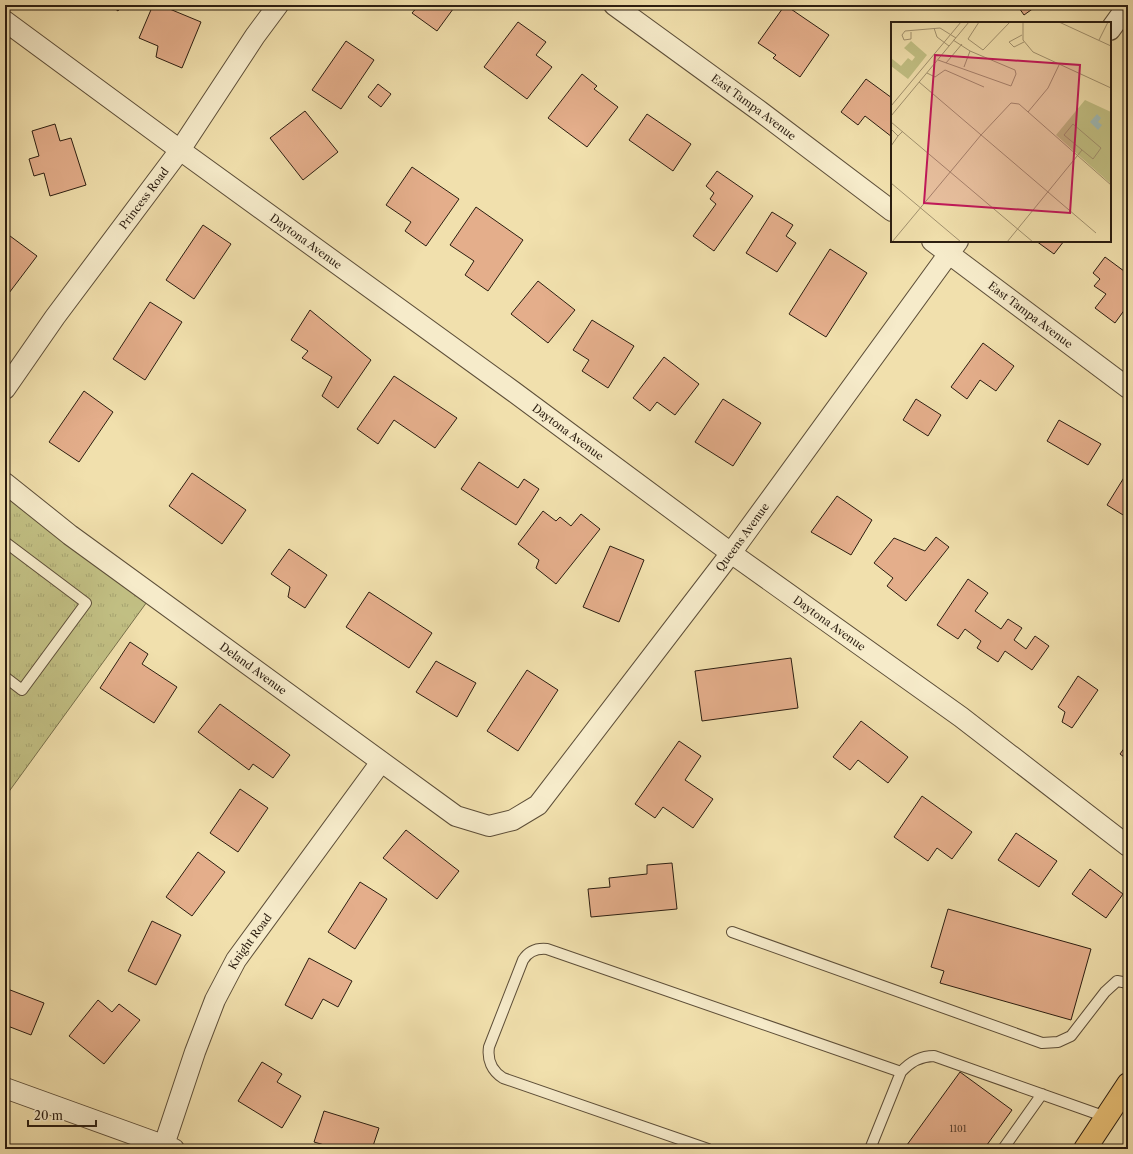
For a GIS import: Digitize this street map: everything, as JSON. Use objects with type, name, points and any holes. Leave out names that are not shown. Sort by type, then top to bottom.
[{"type":"main road","points":[[1085,1149],[1128,1084]]},
{"type":"street","name":"Princess Road","points":[[5,389],[55,317],[180,150],[255,36],[278,5]]},
{"type":"street","name":"East Tampa Avenue","points":[[614,5],[761,112],[891,210]]},
{"type":"street","points":[[1111,29],[1128,5]]},
{"type":"street","name":"Daytona Avenue","points":[[5,21],[514,392],[731,554],[962,717],[1128,846]]},
{"type":"street","name":"East Tampa Avenue","points":[[936,242],[954,247],[1128,388]]},
{"type":"street","name":"Queens Avenue","points":[[513,820],[538,805],[731,554],[954,247]]},
{"type":"street","name":"Deland Avenue","points":[[5,483],[70,535],[456,816],[488,826],[513,820]]},
{"type":"street","name":"Knight Road","points":[[169,1147],[195,1052],[215,1000],[236,960],[381,762]]},
{"type":"street","points":[[5,1088],[169,1147]]},
{"type":"lane","points":[[5,542],[86,603],[22,690],[5,677]]},
{"type":"lane","points":[[732,932],[1042,1043],[1058,1042],[1071,1036],[1105,992],[1117,981],[1128,983]]},
{"type":"lane","points":[[708,1149],[503,1078],[499,1075],[490,1064],[489,1047],[523,960],[526,956],[536,950],[547,949],[901,1072]]},
{"type":"lane","points":[[870,1149],[901,1072],[914,1061],[923,1057],[934,1056],[1106,1117]]},
{"type":"lane","points":[[1003,1149],[1042,1094]]},
{"type":"green space","points":[[5,484],[152,595],[5,797]]},
{"type":"building","points":[[110,5],[122,5],[118,11]]},
{"type":"building","points":[[153,5],[160,5],[201,22],[182,68],[156,57],[158,46],[139,38]]},
{"type":"building","points":[[419,5],[456,5],[437,31],[412,13]]},
{"type":"building","points":[[785,5],[829,35],[800,77],[773,58],[776,55],[758,43]]},
{"type":"building","points":[[1017,5],[1038,5],[1024,15]]},
{"type":"building","points":[[518,22],[546,42],[536,55],[552,67],[527,99],[484,67]]},
{"type":"building","points":[[346,41],[374,60],[341,109],[312,90]]},
{"type":"building","points":[[582,74],[597,86],[594,89],[618,107],[587,147],[548,118]]},
{"type":"building","points":[[866,79],[891,97],[891,136],[865,116],[858,125],[841,112]]},
{"type":"building","points":[[378,84],[391,94],[381,107],[368,97]]},
{"type":"building","points":[[305,111],[338,152],[303,180],[270,138]]},
{"type":"building","points":[[647,114],[691,144],[673,171],[629,140]]},
{"type":"building","points":[[55,124],[60,141],[71,138],[86,185],[50,196],[44,173],[34,176],[29,159],[39,156],[32,131]]},
{"type":"building","points":[[412,167],[459,199],[426,246],[405,231],[411,222],[386,205]]},
{"type":"building","points":[[717,171],[753,196],[714,251],[693,236],[716,204],[710,199],[714,193],[706,186]]},
{"type":"building","points":[[476,207],[523,240],[488,291],[465,275],[474,261],[450,245]]},
{"type":"building","points":[[772,212],[793,225],[786,236],[796,243],[777,272],[746,253]]},
{"type":"building","points":[[203,225],[231,244],[194,299],[166,280]]},
{"type":"building","points":[[6,233],[37,256],[6,297],[5,235]]},
{"type":"building","points":[[1037,242],[1063,242],[1054,254]]},
{"type":"building","points":[[830,249],[867,273],[826,337],[789,314]]},
{"type":"building","points":[[1105,257],[1128,274],[1128,305],[1115,323],[1095,308],[1106,294],[1094,286],[1100,279],[1093,273]]},
{"type":"building","points":[[538,281],[575,310],[548,343],[511,314]]},
{"type":"building","points":[[150,302],[182,322],[145,380],[113,359]]},
{"type":"building","points":[[310,310],[371,360],[338,408],[322,396],[332,377],[302,358],[308,351],[291,340]]},
{"type":"building","points":[[592,320],[634,346],[608,388],[582,371],[589,360],[573,350]]},
{"type":"building","points":[[983,343],[1014,366],[996,391],[980,380],[967,399],[951,387]]},
{"type":"building","points":[[664,357],[699,384],[675,415],[657,402],[650,411],[633,398]]},
{"type":"building","points":[[394,376],[457,418],[435,448],[394,420],[378,444],[357,429]]},
{"type":"building","points":[[84,391],[113,412],[79,462],[49,442]]},
{"type":"building","points":[[723,399],[761,423],[733,466],[695,442]]},
{"type":"building","points":[[916,399],[941,415],[928,436],[903,420]]},
{"type":"building","points":[[1059,420],[1101,444],[1088,465],[1047,441]]},
{"type":"building","points":[[479,462],[518,488],[524,479],[539,489],[516,525],[461,489]]},
{"type":"building","points":[[1128,471],[1128,518],[1107,505]]},
{"type":"building","points":[[192,473],[246,510],[222,544],[169,506]]},
{"type":"building","points":[[837,496],[872,520],[851,555],[811,532]]},
{"type":"building","points":[[543,511],[556,521],[560,517],[571,526],[581,514],[600,529],[556,584],[536,568],[539,560],[518,544]]},
{"type":"building","points":[[936,537],[949,547],[906,601],[887,586],[893,578],[874,563],[894,538],[925,551]]},
{"type":"building","points":[[610,546],[644,560],[619,622],[583,607]]},
{"type":"building","points":[[289,549],[327,575],[305,608],[288,597],[290,587],[271,574]]},
{"type":"building","points":[[968,579],[988,593],[975,611],[1001,629],[1008,619],[1022,628],[1014,640],[1026,649],[1035,636],[1049,646],[1032,670],[1005,651],[998,662],[977,648],[981,641],[965,629],[958,639],[937,625]]},
{"type":"building","points":[[369,592],[432,633],[409,668],[346,627]]},
{"type":"building","points":[[130,642],[148,654],[142,664],[177,687],[154,723],[100,688]]},
{"type":"building","points":[[791,658],[798,708],[702,721],[695,671]]},
{"type":"building","points":[[436,661],[476,683],[457,717],[416,692]]},
{"type":"building","points":[[527,670],[558,690],[518,751],[487,731]]},
{"type":"building","points":[[1078,676],[1098,690],[1072,728],[1062,722],[1065,712],[1058,707]]},
{"type":"building","points":[[220,704],[290,755],[273,778],[253,764],[249,770],[198,732]]},
{"type":"building","points":[[861,721],[908,757],[888,783],[858,760],[850,770],[833,757]]},
{"type":"building","points":[[679,741],[701,756],[685,780],[713,799],[693,828],[663,807],[655,818],[635,804]]},
{"type":"building","points":[[1128,743],[1128,760],[1120,754]]},
{"type":"building","points":[[240,789],[268,808],[238,852],[210,833]]},
{"type":"building","points":[[922,796],[972,832],[952,859],[937,848],[928,861],[894,837]]},
{"type":"building","points":[[406,830],[459,871],[437,899],[383,858]]},
{"type":"building","points":[[1016,833],[1057,861],[1039,887],[998,860]]},
{"type":"building","points":[[198,852],[225,872],[192,916],[166,897]]},
{"type":"building","points":[[672,863],[677,909],[591,917],[588,889],[610,887],[609,878],[647,874],[647,865]]},
{"type":"building","points":[[1090,869],[1123,894],[1106,918],[1072,894]]},
{"type":"building","points":[[360,882],[387,899],[355,949],[328,932]]},
{"type":"building","points":[[948,909],[1091,949],[1071,1020],[940,983],[944,971],[931,967]]},
{"type":"building","points":[[152,921],[181,935],[156,985],[128,971]]},
{"type":"building","points":[[309,958],[352,981],[338,1007],[323,999],[312,1019],[285,1005]]},
{"type":"building","points":[[5,988],[44,1003],[31,1035],[5,1025]]},
{"type":"building","points":[[98,1000],[112,1012],[119,1004],[140,1020],[104,1064],[69,1036]]},
{"type":"building","points":[[262,1062],[282,1074],[277,1082],[301,1096],[282,1128],[238,1101]]},
{"type":"building","points":[[960,1072],[1012,1110],[984,1149],[904,1149]]},
{"type":"building","points":[[324,1111],[379,1128],[372,1149],[338,1149],[314,1142]]}]
